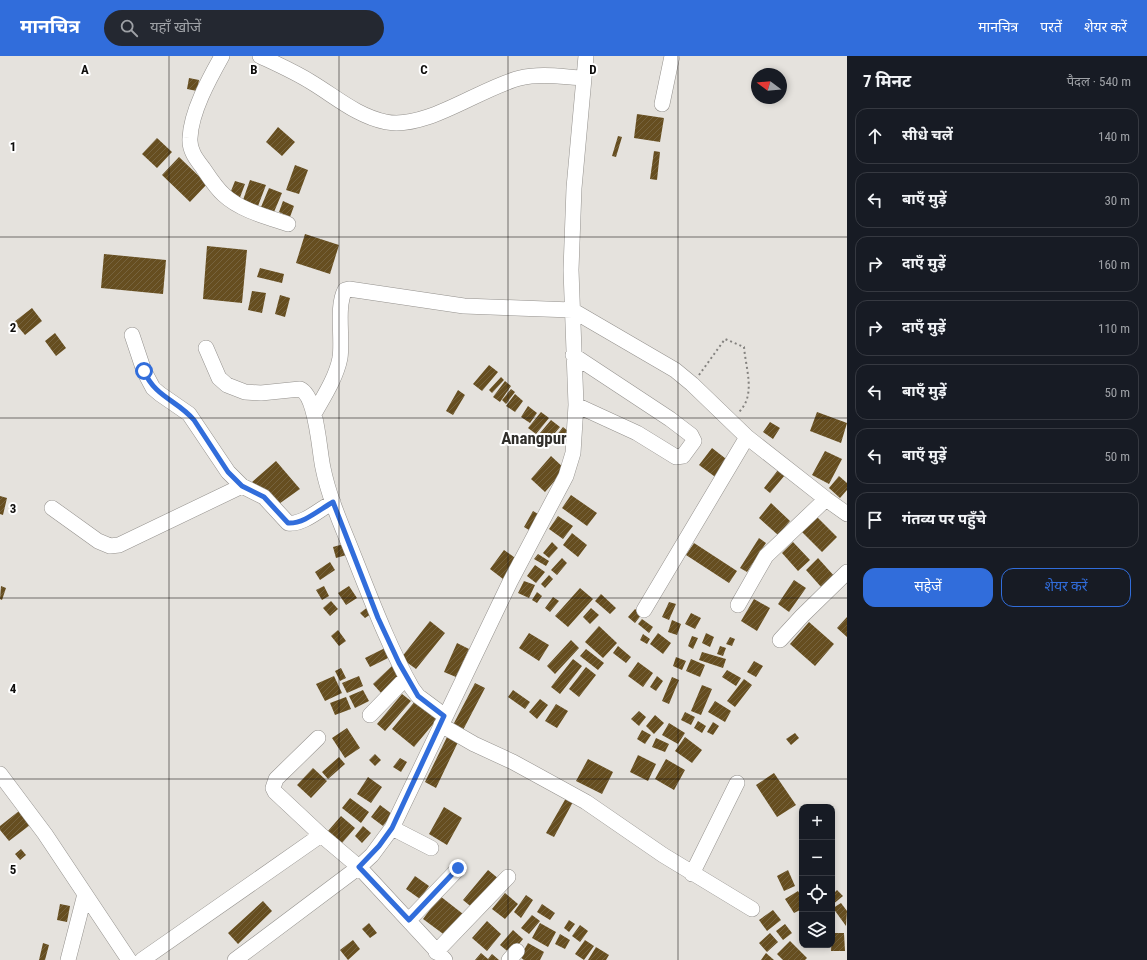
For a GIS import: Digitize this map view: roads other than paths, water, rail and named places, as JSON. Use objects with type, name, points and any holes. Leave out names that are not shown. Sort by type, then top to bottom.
[{"type":"street","points":[[222,56],[202,96],[194,120],[190,138],[191,150],[195,158],[224,195],[246,208],[288,224]]},
{"type":"street","points":[[260,56],[310,82],[354,110],[370,117],[403,124],[422,119],[488,89],[521,78],[542,75],[584,78]]},
{"type":"street","points":[[235,960],[359,867],[379,846],[392,828],[517,568],[566,476],[573,453],[576,404],[571,270],[574,188],[586,56]]},
{"type":"street","points":[[662,104],[672,56]]},
{"type":"street","points":[[314,414],[328,389],[338,366],[342,337],[343,298],[346,290],[349,288],[464,306],[572,310],[658,358],[692,384],[747,437],[847,514]]},
{"type":"street","points":[[132,335],[148,380],[160,394],[188,414],[228,472],[242,486],[264,497],[288,523],[297,523],[333,502]]},
{"type":"street","points":[[206,348],[219,378],[227,385],[245,392],[261,394],[300,389],[308,396],[314,414],[323,468],[333,502],[378,618],[406,678],[418,696],[443,720],[474,744],[513,762],[586,802],[638,839],[692,874],[752,909]]},
{"type":"street","points":[[573,355],[670,419],[691,435],[694,441],[683,456],[676,457],[636,433],[576,404]]},
{"type":"street","points":[[644,610],[747,437]]},
{"type":"street","points":[[52,508],[104,545],[114,546],[162,526],[242,486]]},
{"type":"street","points":[[738,605],[766,556],[826,499]]},
{"type":"street","points":[[780,640],[847,572]]},
{"type":"street","points":[[370,715],[406,678]]},
{"type":"street","points":[[318,738],[281,773],[274,784],[273,788],[275,792],[321,835],[359,867],[441,956],[508,877]]},
{"type":"street","points":[[0,774],[45,834],[129,960]]},
{"type":"street","points":[[692,874],[736,783]]},
{"type":"street","points":[[392,828],[431,848]]},
{"type":"street","points":[[142,960],[232,898],[270,869],[321,835]]},
{"type":"street","points":[[409,920],[458,868]]},
{"type":"street","points":[[68,960],[85,894]]},
{"type":"district","name":"Anangpur","points":[[534,438]]}]
